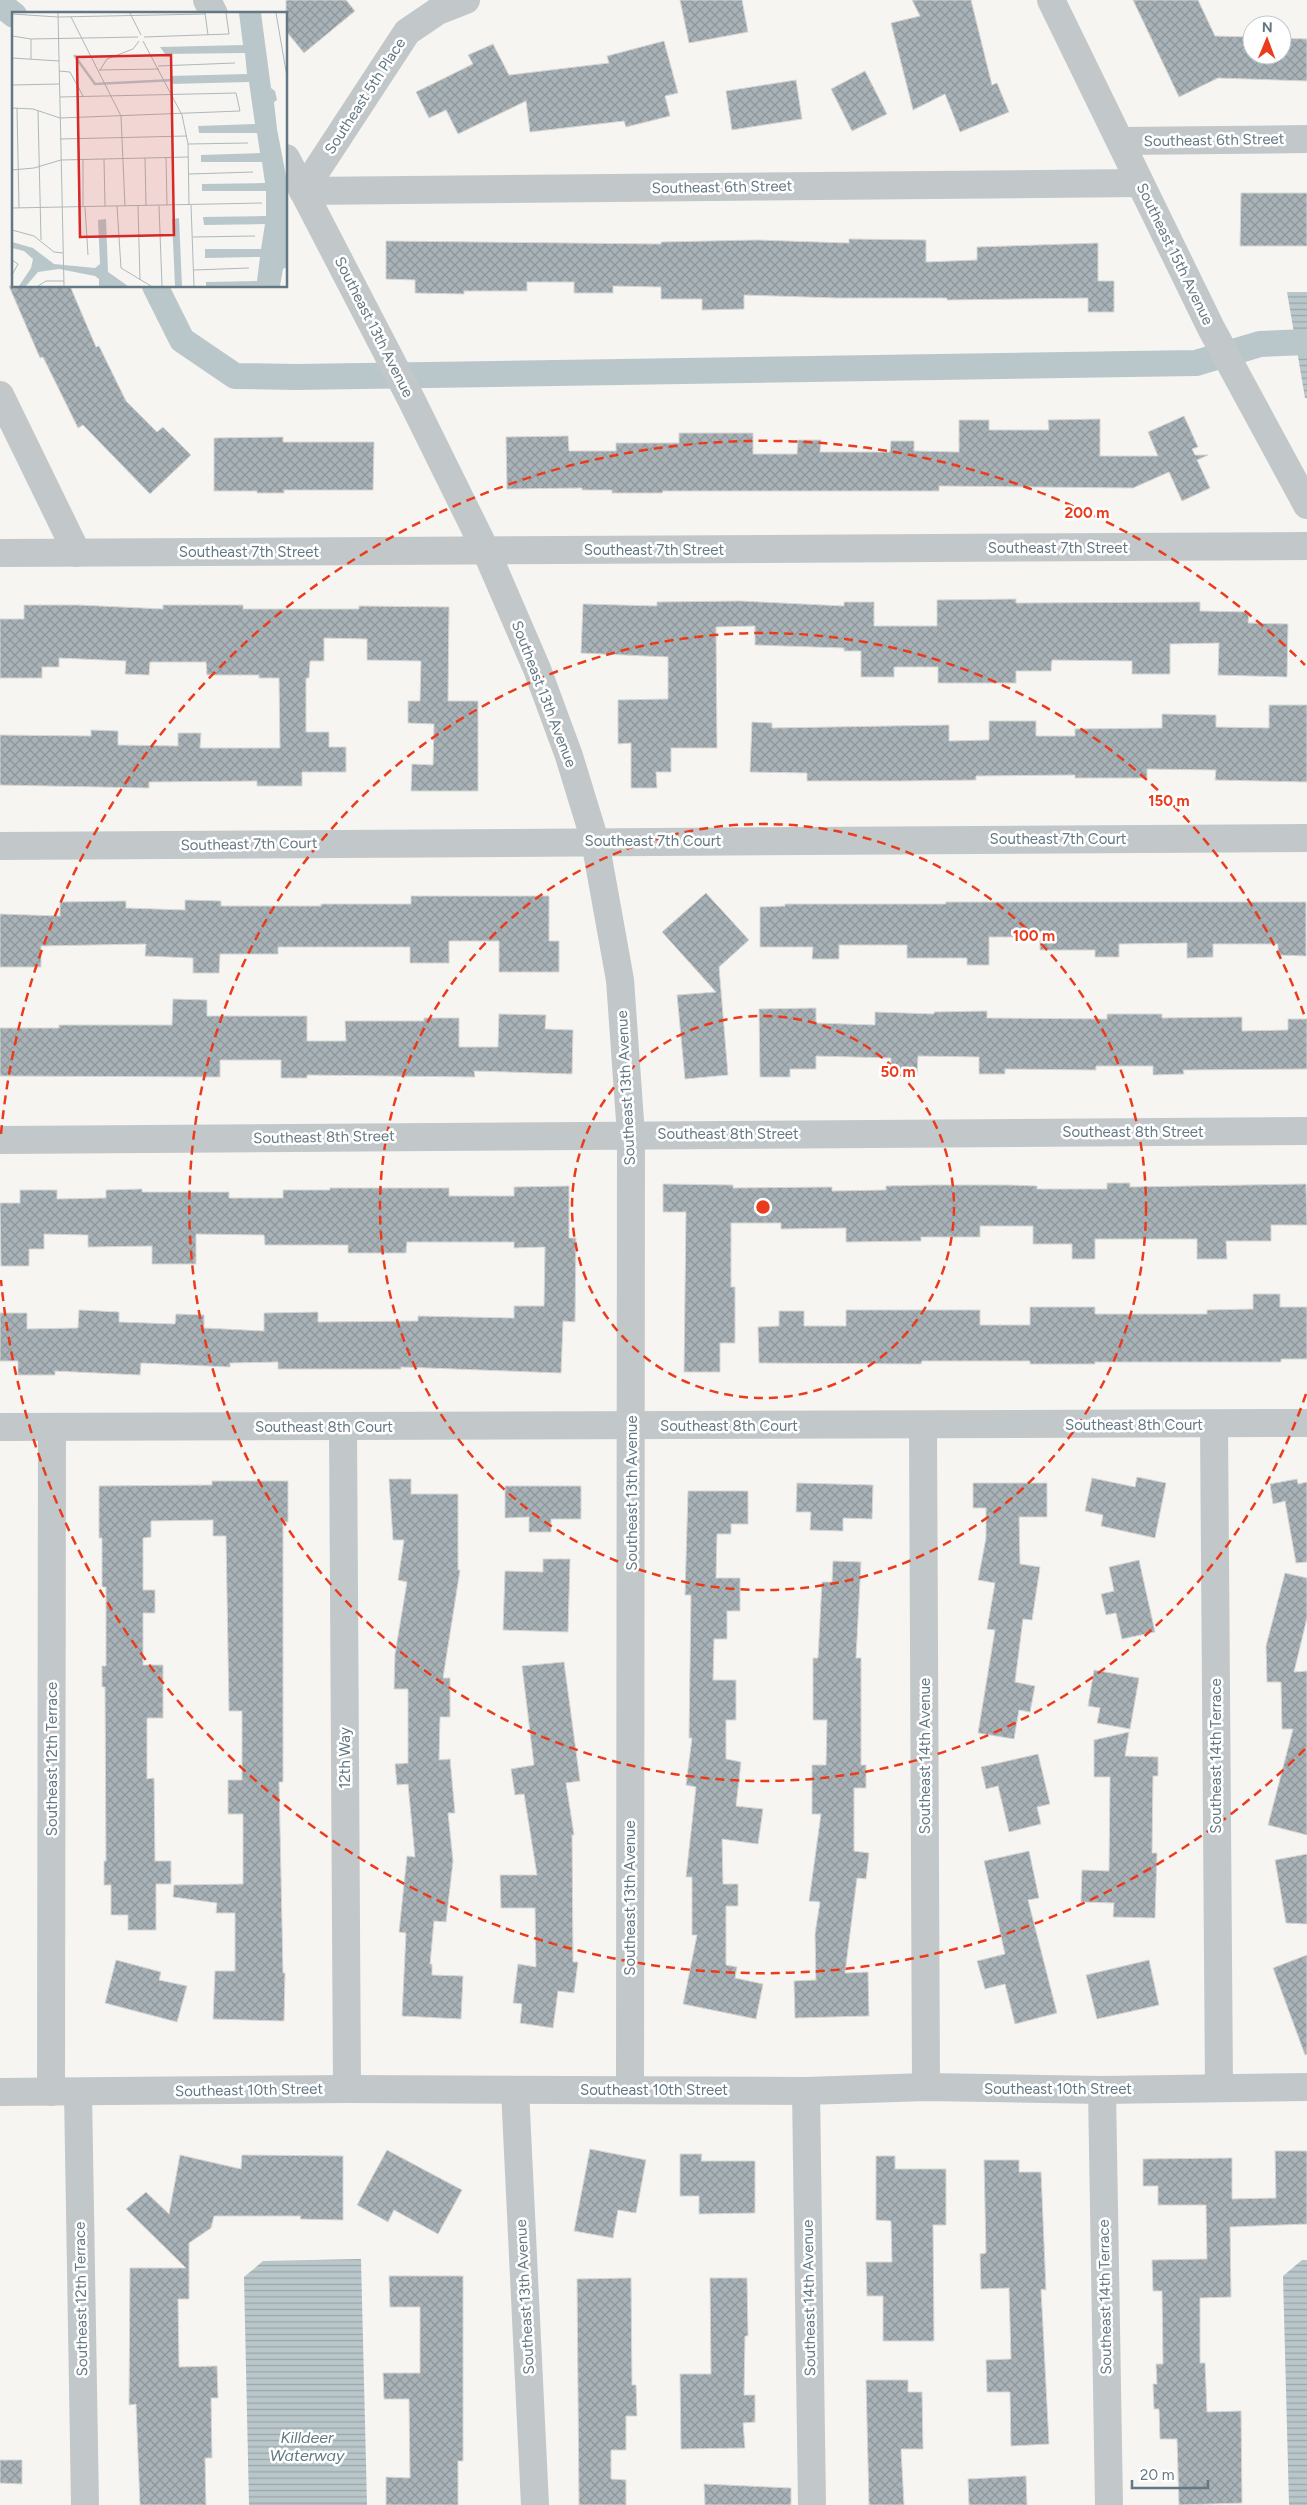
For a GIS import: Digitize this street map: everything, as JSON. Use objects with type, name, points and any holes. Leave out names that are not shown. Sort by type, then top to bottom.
[{"type":"street","points":[[207,0],[213,12]]},
{"type":"street","name":"Southeast 5th Place","points":[[303,191],[407,32],[438,11],[466,0]]},
{"type":"street","name":"Southeast 15th Avenue","points":[[1051,0],[1122,141],[1140,183],[1212,328],[1307,505]]},
{"type":"street","name":"Southeast 6th Street","points":[[1122,141],[1307,138]]},
{"type":"street","name":"Southeast 13th Avenue","points":[[288,162],[411,399],[486,551],[537,669],[569,756],[595,841],[620,980],[631,1135],[630,2089]]},
{"type":"street","name":"Southeast 6th Street","points":[[303,191],[1140,183]]},
{"type":"street","points":[[0,395],[77,553]]},
{"type":"street","name":"Southeast 7th Street","points":[[0,553],[1307,546]]},
{"type":"street","name":"Southeast 7th Court","points":[[0,846],[1307,838]]},
{"type":"street","name":"Southeast 8th Street","points":[[0,1140],[1307,1132]]},
{"type":"street","name":"Southeast 8th Court","points":[[0,1428],[1214,1425],[1307,1423]]},
{"type":"street","name":"Southeast 14th Terrace","points":[[1214,1425],[1219,2088]]},
{"type":"street","name":"Southeast 14th Avenue","points":[[924,1426],[926,2087]]},
{"type":"street","name":"Southeast 12th Terrace","points":[[51,2092],[52,1427]]},
{"type":"street","name":"12th Way","points":[[343,1427],[347,2089]]},
{"type":"street","name":"Southeast 10th Street","points":[[0,2092],[347,2089],[806,2091],[926,2087],[1102,2090],[1307,2087]]},
{"type":"street","name":"Southeast 13th Avenue","points":[[515,2090],[535,2505]]},
{"type":"street","name":"Southeast 14th Terrace","points":[[1102,2090],[1108,2505]]},
{"type":"street","name":"Southeast 14th Avenue","points":[[806,2091],[812,2505]]},
{"type":"street","name":"Southeast 12th Terrace","points":[[78,2092],[85,2505]]},
{"type":"water","points":[[1287,292],[1307,292],[1307,398],[1305,398]]},
{"type":"water","name":"Killdeer Waterway","points":[[361,2259],[367,2505],[249,2505],[244,2277],[263,2261]]},
{"type":"water","points":[[1302,2260],[1307,2260],[1307,2505],[1289,2505],[1283,2276]]},
{"type":"building","points":[[286,0],[346,0],[355,11],[304,53],[288,33],[288,12],[286,12]]},
{"type":"building","points":[[680,0],[742,0],[748,32],[689,43]]},
{"type":"building","points":[[912,0],[971,0],[992,85],[997,83],[1009,112],[960,132],[945,94],[913,110],[891,23],[920,16]]},
{"type":"building","points":[[1133,0],[1198,0],[1215,36],[1242,37],[1242,65],[1292,65],[1292,38],[1307,39],[1307,81],[1218,78],[1179,97]]},
{"type":"building","points":[[664,41],[678,93],[665,96],[670,116],[626,127],[624,121],[530,132],[526,101],[458,134],[446,110],[429,118],[416,92],[473,64],[468,55],[493,44],[509,75],[609,63],[607,56]]},
{"type":"building","points":[[865,71],[887,114],[852,131],[831,89]]},
{"type":"building","points":[[796,80],[802,119],[732,130],[726,91]]},
{"type":"building","points":[[1241,193],[1307,193],[1307,246],[1240,246]]},
{"type":"building","points":[[849,239],[926,240],[926,262],[977,260],[977,247],[1098,243],[1098,281],[1114,281],[1114,312],[1088,312],[1088,298],[947,300],[947,298],[837,298],[744,295],[744,309],[702,310],[702,299],[661,299],[661,287],[613,286],[613,293],[574,293],[574,282],[527,282],[527,291],[464,291],[464,294],[415,293],[415,280],[386,279],[386,241],[661,244],[661,242],[757,240],[849,243]]},
{"type":"building","points":[[9,286],[12,286],[12,288],[71,288],[96,347],[99,346],[126,401],[157,432],[163,427],[191,455],[150,494],[83,425],[78,428],[43,357],[40,358]]},
{"type":"building","points":[[1184,416],[1198,447],[1192,449],[1195,455],[1208,455],[1197,460],[1210,488],[1182,501],[1169,472],[1133,488],[939,486],[939,491],[663,491],[662,493],[612,493],[612,490],[582,490],[582,488],[507,489],[506,437],[568,436],[569,451],[616,451],[616,443],[679,443],[679,433],[753,433],[753,454],[797,454],[798,440],[821,440],[820,452],[890,452],[891,441],[914,441],[914,451],[959,452],[959,420],[989,420],[989,430],[1049,430],[1048,420],[1100,419],[1100,456],[1158,456],[1148,432]]},
{"type":"building","points":[[283,437],[283,442],[374,442],[373,490],[284,490],[284,493],[214,491],[214,438]]},
{"type":"building","points":[[1016,599],[1016,603],[1200,602],[1200,611],[1249,612],[1248,623],[1288,624],[1287,677],[1218,675],[1219,643],[1170,644],[1170,674],[1132,674],[1132,661],[1052,660],[1051,671],[1016,671],[1016,683],[938,683],[938,667],[894,667],[894,677],[861,677],[861,651],[844,651],[844,648],[755,645],[755,626],[716,627],[717,748],[671,748],[671,772],[656,772],[657,788],[631,788],[631,743],[618,744],[618,700],[668,699],[668,657],[581,653],[583,604],[657,606],[657,602],[740,601],[844,606],[844,602],[874,602],[874,626],[937,626],[937,600]]},
{"type":"building","points":[[24,605],[79,605],[163,609],[163,605],[243,605],[243,609],[359,609],[359,606],[449,607],[448,701],[478,701],[478,791],[411,791],[412,764],[433,765],[434,724],[408,723],[408,701],[420,701],[421,661],[367,660],[367,639],[324,638],[324,661],[310,661],[309,678],[306,678],[306,732],[329,732],[329,747],[346,747],[346,772],[302,772],[302,786],[257,786],[257,781],[149,782],[149,788],[0,785],[0,735],[91,736],[91,730],[118,731],[118,745],[178,746],[178,733],[201,733],[200,748],[280,748],[279,678],[259,678],[259,675],[207,675],[206,662],[150,662],[149,675],[125,674],[126,661],[59,658],[59,667],[42,667],[42,678],[0,678],[0,619],[24,619]]},
{"type":"building","points":[[1269,705],[1307,705],[1307,782],[1215,780],[1216,770],[1147,769],[1147,778],[1075,778],[1075,775],[976,776],[976,780],[901,781],[807,781],[807,773],[750,772],[752,722],[772,723],[772,728],[949,725],[949,741],[989,740],[989,721],[1036,721],[1036,736],[1075,736],[1075,729],[1162,728],[1162,714],[1216,715],[1216,727],[1269,728]]},
{"type":"building","points":[[706,893],[749,940],[719,967],[728,1075],[685,1079],[677,995],[716,992],[662,932]]},
{"type":"building","points":[[411,896],[549,896],[549,941],[559,941],[559,972],[499,972],[499,941],[449,941],[449,963],[410,963],[410,947],[278,947],[278,954],[220,954],[219,973],[193,973],[193,958],[145,956],[146,944],[41,946],[41,967],[0,967],[0,914],[60,916],[60,902],[126,901],[126,908],[185,910],[185,900],[221,901],[221,906],[321,906],[321,904],[411,904]]},
{"type":"building","points":[[946,902],[1306,902],[1306,956],[1278,955],[1278,944],[1213,944],[1213,957],[1187,958],[1187,943],[1119,944],[1119,957],[1095,957],[1095,950],[1040,950],[1040,937],[989,937],[989,965],[967,965],[967,958],[907,958],[907,945],[839,945],[839,959],[812,959],[813,947],[760,947],[760,907],[785,906],[785,904],[946,904]]},
{"type":"building","points":[[173,999],[207,1000],[207,1016],[307,1016],[307,1041],[346,1041],[345,1021],[424,1021],[424,1018],[459,1018],[459,1047],[498,1047],[499,1014],[546,1015],[545,1029],[573,1030],[572,1074],[474,1071],[475,1077],[307,1075],[307,1078],[281,1078],[281,1060],[220,1060],[220,1077],[0,1076],[0,1028],[59,1028],[59,1025],[172,1025]]},
{"type":"building","points":[[816,1008],[816,1023],[875,1025],[875,1012],[934,1014],[934,1012],[987,1011],[987,1018],[1107,1019],[1107,1014],[1162,1014],[1162,1018],[1242,1017],[1242,1031],[1288,1030],[1288,1019],[1307,1019],[1307,1069],[1183,1070],[1184,1074],[1153,1075],[1153,1066],[1096,1066],[1096,1070],[1005,1069],[1005,1074],[979,1074],[979,1057],[918,1056],[917,1076],[891,1075],[891,1058],[816,1056],[816,1069],[790,1069],[790,1077],[760,1077],[759,1009]]},
{"type":"building","points":[[1107,1183],[1130,1183],[1130,1187],[1306,1184],[1307,1225],[1271,1225],[1271,1241],[1226,1241],[1227,1259],[1197,1259],[1197,1239],[1095,1239],[1095,1259],[1072,1259],[1072,1244],[1033,1244],[1033,1226],[980,1226],[980,1237],[921,1237],[921,1241],[846,1242],[846,1228],[781,1229],[781,1223],[731,1223],[731,1287],[735,1287],[735,1343],[720,1343],[720,1372],[684,1372],[686,1212],[663,1212],[663,1184],[733,1185],[733,1188],[832,1187],[832,1191],[886,1190],[886,1186],[934,1185],[1009,1185],[1037,1186],[1037,1189],[1107,1189]]},
{"type":"building","points":[[569,1186],[569,1238],[576,1238],[575,1322],[563,1321],[561,1373],[401,1367],[401,1369],[278,1369],[278,1362],[230,1363],[230,1367],[141,1363],[140,1375],[55,1371],[55,1375],[18,1375],[18,1361],[0,1361],[0,1313],[27,1313],[27,1329],[78,1328],[79,1310],[119,1312],[119,1322],[175,1324],[176,1314],[204,1315],[204,1328],[264,1331],[264,1313],[318,1312],[318,1322],[418,1321],[418,1316],[514,1318],[514,1306],[544,1306],[545,1247],[514,1248],[514,1242],[407,1242],[406,1253],[348,1253],[348,1245],[265,1245],[264,1235],[196,1234],[196,1264],[152,1264],[152,1246],[88,1247],[88,1235],[44,1234],[44,1249],[29,1249],[29,1266],[1,1266],[0,1203],[20,1203],[20,1190],[57,1190],[57,1199],[106,1198],[106,1190],[142,1189],[142,1192],[229,1192],[229,1198],[283,1198],[283,1190],[330,1190],[330,1188],[449,1188],[449,1196],[514,1196],[514,1187]]},
{"type":"building","points":[[1253,1294],[1280,1294],[1280,1307],[1307,1307],[1307,1359],[1281,1359],[1281,1362],[1095,1362],[1095,1364],[1030,1364],[1030,1361],[922,1361],[921,1364],[759,1363],[758,1327],[779,1326],[779,1311],[804,1311],[804,1326],[846,1326],[846,1310],[980,1310],[980,1325],[1030,1325],[1030,1307],[1095,1307],[1095,1314],[1207,1314],[1207,1310],[1253,1309]]},
{"type":"building","points":[[1137,1477],[1166,1483],[1155,1538],[1101,1526],[1103,1515],[1085,1511],[1092,1478],[1135,1487]]},
{"type":"building","points":[[389,1479],[411,1479],[411,1494],[458,1494],[458,1570],[460,1570],[443,1678],[450,1678],[450,1717],[440,1717],[439,1760],[450,1759],[455,1813],[448,1813],[453,1861],[446,1922],[434,1921],[430,1964],[432,1964],[432,1975],[463,1976],[461,2019],[402,2016],[406,1933],[399,1932],[407,1856],[415,1857],[408,1784],[397,1785],[395,1764],[408,1763],[408,1689],[394,1689],[395,1654],[407,1582],[398,1580],[404,1540],[393,1540]]},
{"type":"building","points":[[1297,1479],[1298,1484],[1307,1482],[1307,1562],[1296,1563],[1285,1501],[1273,1504],[1270,1484]]},
{"type":"building","points":[[212,1481],[288,1481],[288,1522],[283,1522],[283,1782],[279,1782],[283,1973],[285,1973],[284,2021],[213,2019],[215,1971],[235,1971],[235,1913],[216,1913],[217,1903],[173,1897],[174,1885],[243,1884],[243,1814],[228,1814],[228,1780],[242,1780],[242,1711],[229,1711],[226,1536],[213,1536],[213,1520],[151,1521],[151,1537],[143,1538],[143,1590],[155,1590],[155,1613],[143,1613],[143,1665],[163,1665],[163,1718],[147,1718],[147,1779],[154,1778],[155,1861],[171,1861],[171,1884],[156,1884],[156,1930],[128,1930],[128,1915],[111,1915],[111,1885],[104,1885],[104,1861],[106,1861],[105,1687],[102,1687],[102,1666],[106,1666],[106,1587],[102,1587],[102,1538],[99,1538],[99,1486],[212,1485]]},
{"type":"building","points":[[797,1483],[873,1485],[872,1519],[843,1518],[843,1531],[810,1530],[811,1512],[796,1512]]},
{"type":"building","points":[[973,1483],[1047,1483],[1047,1517],[1019,1517],[1020,1564],[1040,1567],[1032,1620],[1023,1619],[1015,1682],[1035,1686],[1030,1712],[1019,1710],[1014,1739],[978,1733],[995,1630],[987,1629],[995,1583],[978,1580],[986,1538],[986,1508],[973,1508]]},
{"type":"building","points":[[505,1486],[581,1486],[581,1519],[551,1519],[551,1532],[529,1532],[529,1517],[505,1518]]},
{"type":"building","points":[[688,1491],[748,1491],[748,1524],[731,1524],[731,1534],[717,1534],[716,1578],[740,1578],[740,1611],[727,1611],[727,1639],[714,1639],[713,1680],[736,1680],[736,1720],[726,1720],[726,1759],[741,1762],[736,1806],[763,1809],[758,1844],[722,1839],[723,1884],[738,1884],[738,1906],[726,1906],[726,1965],[737,1967],[735,1978],[763,1984],[756,2019],[683,2004],[697,1935],[692,1935],[692,1877],[686,1877],[696,1787],[686,1785],[692,1738],[689,1738],[691,1595],[685,1595]]},
{"type":"building","points":[[543,1559],[570,1559],[568,1632],[503,1630],[505,1571],[543,1572]]},
{"type":"building","points":[[1139,1560],[1155,1632],[1122,1639],[1116,1613],[1106,1615],[1101,1594],[1114,1591],[1109,1567]]},
{"type":"building","points":[[833,1561],[861,1562],[856,1658],[861,1658],[861,1765],[866,1765],[866,1788],[854,1788],[854,1851],[869,1853],[866,1879],[857,1878],[845,1973],[868,1972],[869,2016],[795,2018],[794,1981],[816,1980],[815,1934],[820,1902],[809,1901],[821,1814],[812,1814],[812,1765],[826,1765],[827,1720],[813,1720],[813,1658],[818,1658],[822,1582],[832,1582]]},
{"type":"building","points":[[1285,1573],[1307,1578],[1307,1618],[1294,1672],[1307,1671],[1307,1835],[1268,1825],[1293,1729],[1282,1729],[1281,1682],[1267,1682],[1266,1646]]},
{"type":"building","points":[[564,1662],[580,1781],[566,1783],[574,1835],[572,1835],[573,1962],[578,1962],[574,1993],[558,1991],[553,2028],[520,2023],[522,2004],[513,2003],[518,1964],[536,1967],[535,1908],[501,1908],[500,1875],[537,1875],[524,1794],[515,1795],[511,1769],[534,1765],[522,1666]]},
{"type":"building","points":[[1094,1670],[1139,1678],[1130,1729],[1097,1723],[1100,1708],[1088,1706]]},
{"type":"building","points":[[1129,1732],[1125,1756],[1158,1757],[1158,1776],[1153,1776],[1152,1853],[1157,1853],[1155,1918],[1113,1917],[1114,1903],[1081,1902],[1082,1870],[1109,1871],[1110,1777],[1094,1777],[1094,1740]]},
{"type":"building","points":[[1038,1754],[1050,1804],[1037,1807],[1041,1824],[1009,1832],[998,1786],[986,1789],[981,1767]]},
{"type":"building","points":[[1029,1851],[1039,1898],[1028,1900],[1057,2013],[1015,2024],[1005,1984],[985,1989],[977,1961],[1005,1954],[984,1861]]},
{"type":"building","points":[[1307,1854],[1307,1924],[1286,1923],[1275,1860]]},
{"type":"building","points":[[1307,1955],[1307,2054],[1305,2055],[1273,1968]]},
{"type":"building","points":[[116,1960],[161,1972],[159,1980],[187,1986],[177,2022],[105,2003]]},
{"type":"building","points":[[1149,1960],[1159,2005],[1097,2019],[1086,1975]]},
{"type":"building","points":[[590,2149],[646,2160],[636,2213],[618,2210],[613,2238],[574,2231]]},
{"type":"building","points":[[387,2150],[462,2190],[438,2234],[394,2210],[388,2222],[357,2205]]},
{"type":"building","points":[[1275,2151],[1307,2151],[1307,2224],[1230,2227],[1231,2297],[1200,2298],[1200,2363],[1205,2363],[1207,2412],[1241,2411],[1242,2503],[1179,2505],[1177,2439],[1160,2439],[1159,2409],[1154,2409],[1153,2384],[1157,2384],[1156,2364],[1163,2364],[1162,2291],[1153,2291],[1152,2260],[1207,2259],[1206,2205],[1158,2205],[1158,2186],[1143,2186],[1143,2159],[1232,2158],[1232,2199],[1276,2198]]},
{"type":"building","points":[[680,2154],[702,2154],[701,2161],[755,2161],[755,2213],[699,2214],[699,2196],[680,2196]]},
{"type":"building","points":[[180,2155],[241,2169],[242,2155],[343,2156],[343,2220],[300,2219],[301,2216],[214,2216],[211,2228],[189,2243],[189,2299],[178,2299],[179,2367],[217,2366],[218,2398],[211,2398],[212,2458],[205,2458],[206,2505],[140,2505],[136,2404],[129,2405],[130,2268],[186,2268],[126,2209],[146,2192],[169,2214]]},
{"type":"building","points":[[876,2156],[895,2156],[895,2169],[946,2169],[946,2225],[933,2225],[934,2341],[883,2341],[883,2296],[867,2296],[866,2262],[892,2262],[891,2221],[876,2220]]},
{"type":"building","points":[[984,2160],[1019,2160],[1019,2172],[1041,2172],[1046,2290],[1041,2289],[1049,2444],[1011,2446],[1010,2392],[987,2392],[986,2360],[1011,2359],[1009,2288],[981,2289],[980,2254],[986,2253]]},
{"type":"building","points":[[389,2276],[463,2276],[463,2461],[458,2461],[458,2505],[386,2505],[386,2477],[410,2478],[409,2399],[384,2399],[383,2373],[420,2373],[420,2307],[390,2307]]},
{"type":"building","points":[[631,2278],[632,2385],[636,2385],[637,2416],[626,2416],[626,2450],[611,2450],[611,2479],[626,2480],[626,2505],[579,2505],[577,2279]]},
{"type":"building","points":[[710,2278],[747,2278],[748,2336],[745,2336],[744,2395],[755,2395],[755,2422],[743,2423],[745,2448],[681,2449],[680,2374],[711,2374]]},
{"type":"building","points":[[866,2380],[908,2380],[908,2392],[922,2392],[923,2449],[901,2449],[904,2505],[869,2505]]},
{"type":"building","points":[[0,2460],[22,2460],[22,2484],[0,2483]]},
{"type":"building","points":[[1026,2476],[1027,2505],[969,2505],[968,2479]]},
{"type":"building","points":[[704,2484],[791,2488],[791,2505],[705,2505]]},
{"type":"waterway","points":[[0,4],[12,13]]},
{"type":"waterway","points":[[156,288],[182,340],[235,376],[296,377],[1196,363],[1260,344],[1307,342]]}]
